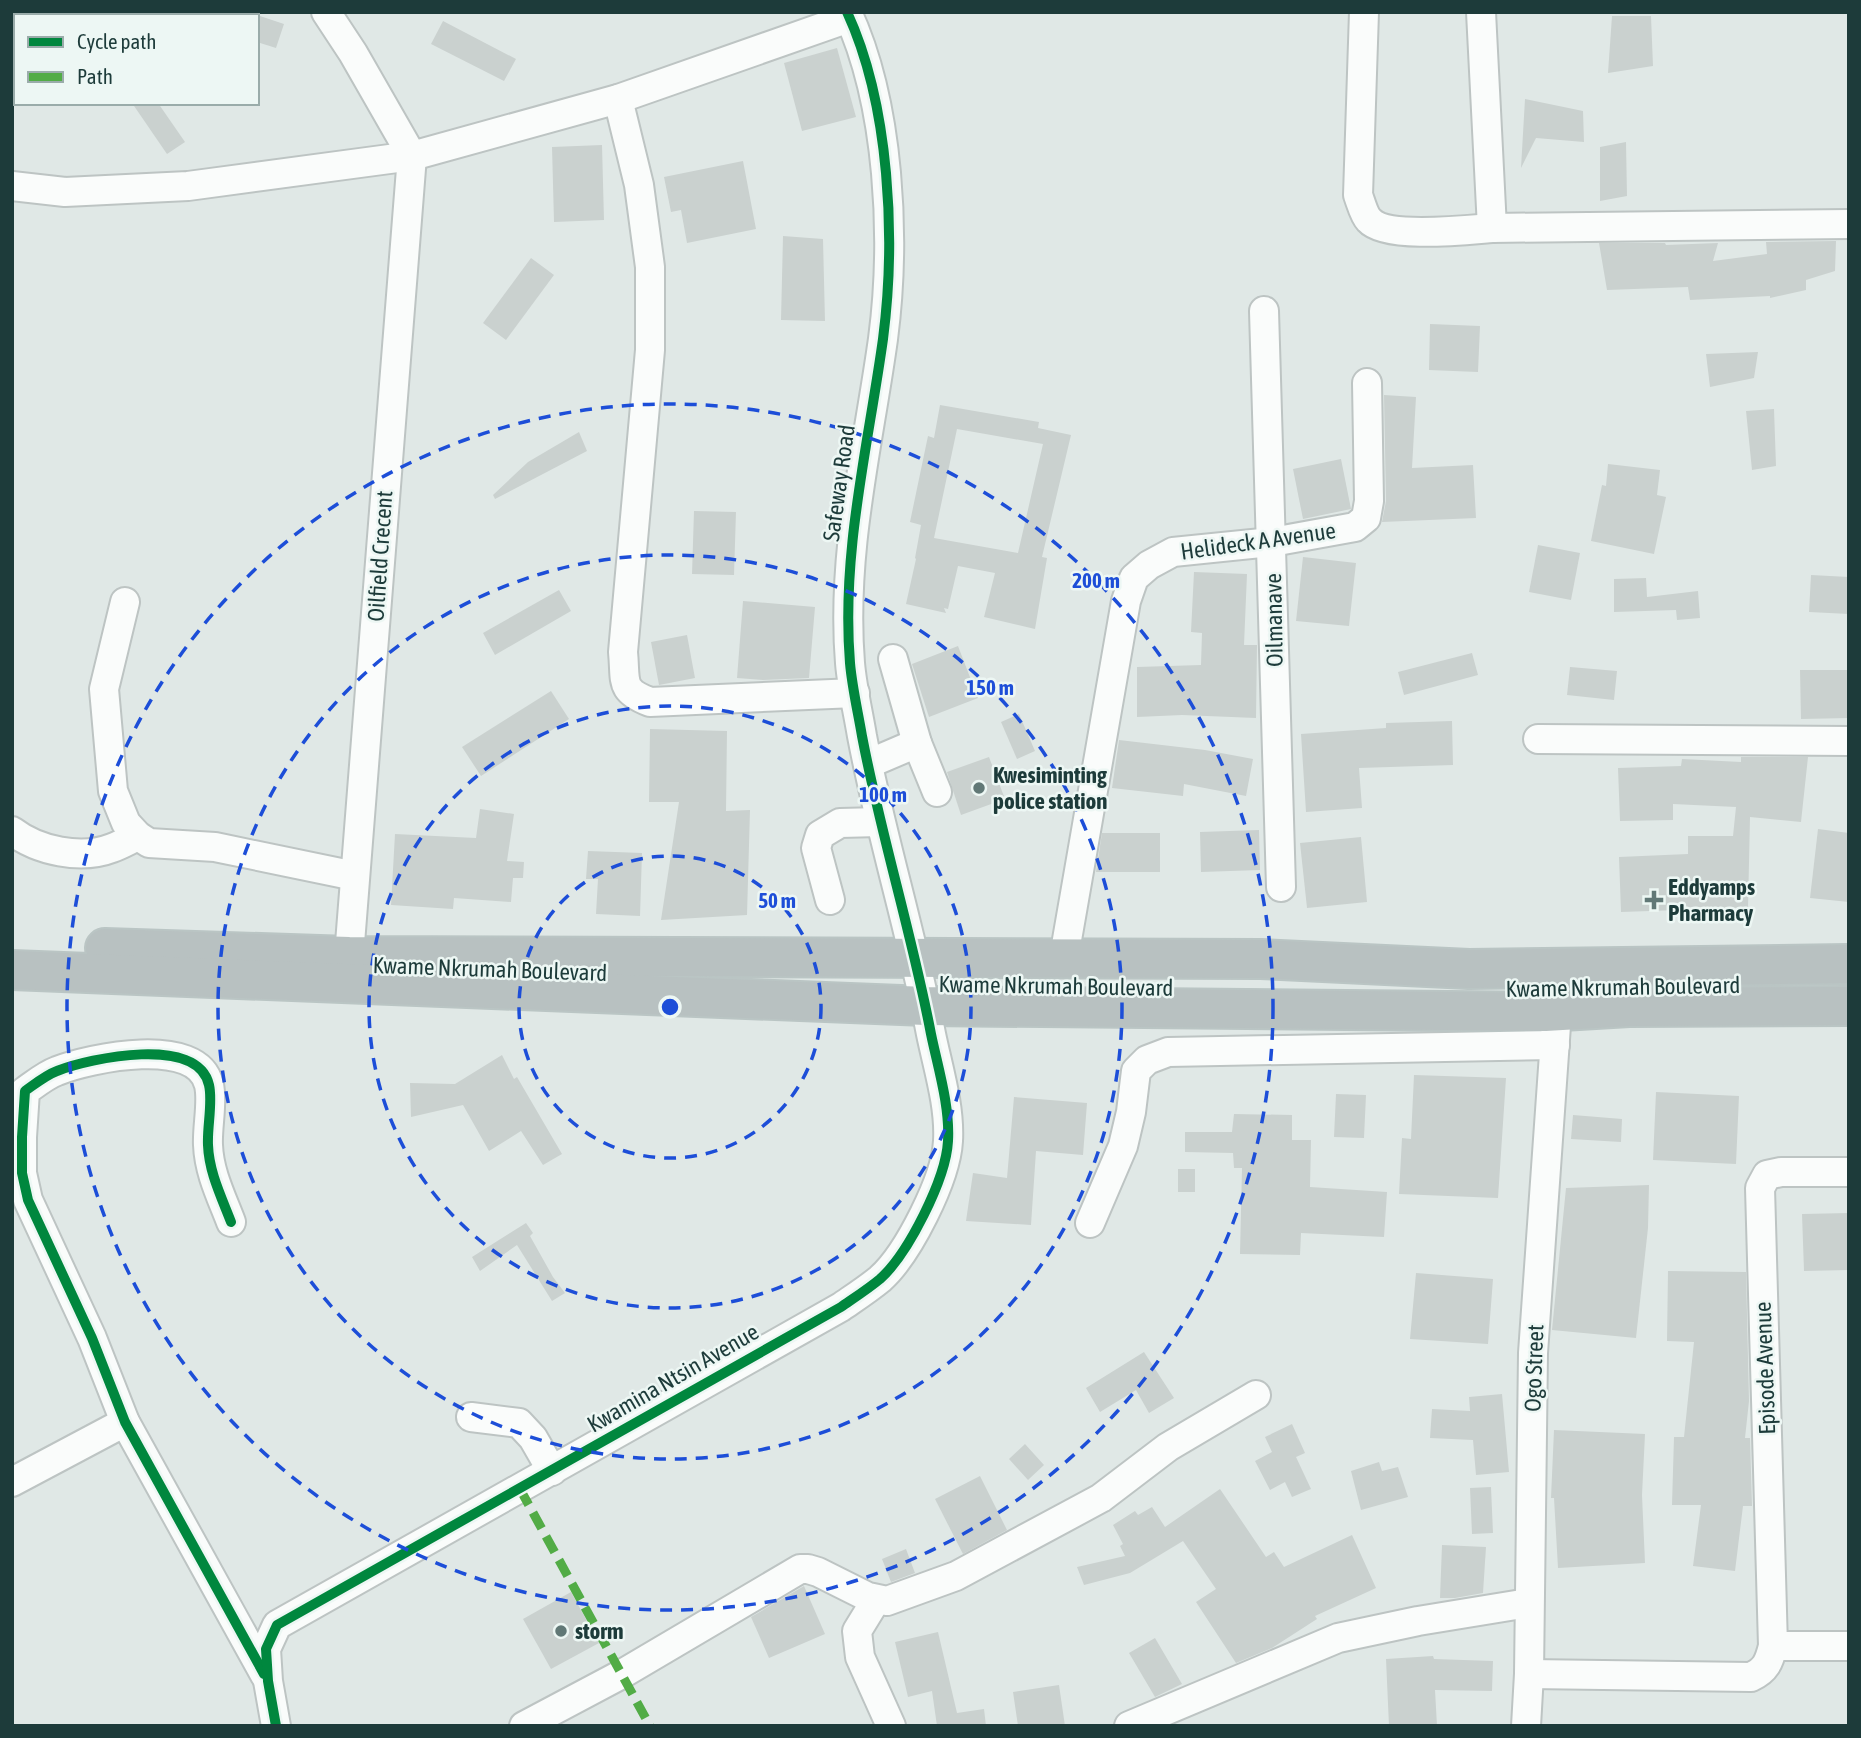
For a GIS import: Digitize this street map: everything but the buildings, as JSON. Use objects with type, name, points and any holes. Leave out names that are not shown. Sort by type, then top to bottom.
[{"type":"highway","name":"Kwame Nkrumah Boulevard","points":[[12,945],[349,956],[1261,959],[1469,969],[1849,964]]},
{"type":"highway","name":"Kwame Nkrumah Boulevard","points":[[12,970],[1556,1028],[1629,1007],[1849,1006]]},
{"type":"street","points":[[326,12],[411,156]]},
{"type":"street","points":[[1364,12],[1357,152],[1358,195],[1369,220],[1383,228],[1434,233],[1492,228],[1849,225]]},
{"type":"street","points":[[1481,12],[1492,228]]},
{"type":"street","points":[[12,186],[65,192],[188,186],[411,156],[618,99],[848,15]]},
{"type":"street","name":"Safeway Road","points":[[848,15],[874,92],[884,163],[890,250],[883,338],[855,512],[848,575],[850,663],[867,764],[916,958]]},
{"type":"street","points":[[618,99],[639,185],[650,267],[648,375],[622,652],[626,686],[632,695],[650,702],[855,693]]},
{"type":"street","name":"Oilfield Crecent","points":[[349,956],[411,156]]},
{"type":"street","name":"Oilmanave","points":[[1264,311],[1281,887]]},
{"type":"street","name":"Helideck A Avenue","points":[[1064,957],[1126,601],[1134,578],[1149,565],[1173,552],[1272,542],[1355,527],[1366,518],[1369,501],[1367,383]]},
{"type":"street","points":[[125,602],[104,689],[113,791],[126,823],[149,843],[215,847],[355,876]]},
{"type":"street","points":[[893,659],[917,743],[937,792]]},
{"type":"street","points":[[1538,739],[1849,740]]},
{"type":"street","points":[[867,764],[917,743]]},
{"type":"street","points":[[830,900],[816,848],[820,835],[840,823],[880,822]]},
{"type":"street","points":[[12,831],[28,843],[69,853],[110,849],[138,836]]},
{"type":"street","name":"Kwamina Ntsin Avenue","points":[[276,1726],[268,1681],[266,1649],[277,1625],[841,1307],[880,1279],[897,1259],[926,1209],[948,1142],[946,1109],[916,958]]},
{"type":"street","points":[[1090,1223],[1123,1146],[1136,1071],[1146,1060],[1168,1052],[1556,1028]]},
{"type":"street","name":"Ogo Street","points":[[1525,1726],[1529,1674],[1533,1353],[1556,1028]]},
{"type":"street","points":[[231,1222],[209,1167],[209,1085],[200,1069],[182,1057],[142,1054],[88,1061],[54,1072],[25,1091],[22,1173],[29,1200],[92,1338],[125,1422],[268,1681]]},
{"type":"street","name":"Episode Avenue","points":[[1773,1646],[1760,1188],[1767,1175],[1781,1172],[1849,1172]]},
{"type":"street","points":[[524,1726],[622,1674],[800,1569],[818,1572],[876,1600],[887,1601],[956,1576],[1089,1504],[1139,1471],[1168,1447],[1256,1395]]},
{"type":"street","points":[[471,1417],[519,1423],[533,1438],[552,1471]]},
{"type":"street","points":[[12,1482],[125,1422]]},
{"type":"street","points":[[876,1600],[858,1631],[860,1657],[891,1726]]},
{"type":"street","points":[[1129,1726],[1175,1716],[1255,1674],[1338,1638],[1418,1620],[1528,1603]]},
{"type":"street","points":[[1529,1674],[1751,1677],[1763,1672],[1773,1646],[1849,1646]]},
{"type":"marked path","points":[[520,1489],[650,1726]]},
{"type":"cycle path","points":[[276,1726],[268,1681],[266,1649],[277,1625],[841,1307],[880,1279],[902,1252],[924,1215],[946,1157],[948,1128],[945,1101],[915,959],[870,773],[850,663],[849,581],[858,500],[883,339],[889,216],[881,130],[873,88],[847,12]]},
{"type":"cycle path","points":[[231,1222],[216,1184],[209,1155],[210,1092],[201,1070],[185,1060],[165,1055],[141,1054],[93,1061],[57,1071],[25,1091],[22,1173],[28,1200],[92,1338],[125,1422],[264,1674]]},
{"type":"place","name":"Kwesiminting police station","points":[[979,788]]},
{"type":"place","name":"Eddyamps Pharmacy","points":[[1654,900]]},
{"type":"place","name":"storm","points":[[561,1631]]}]
